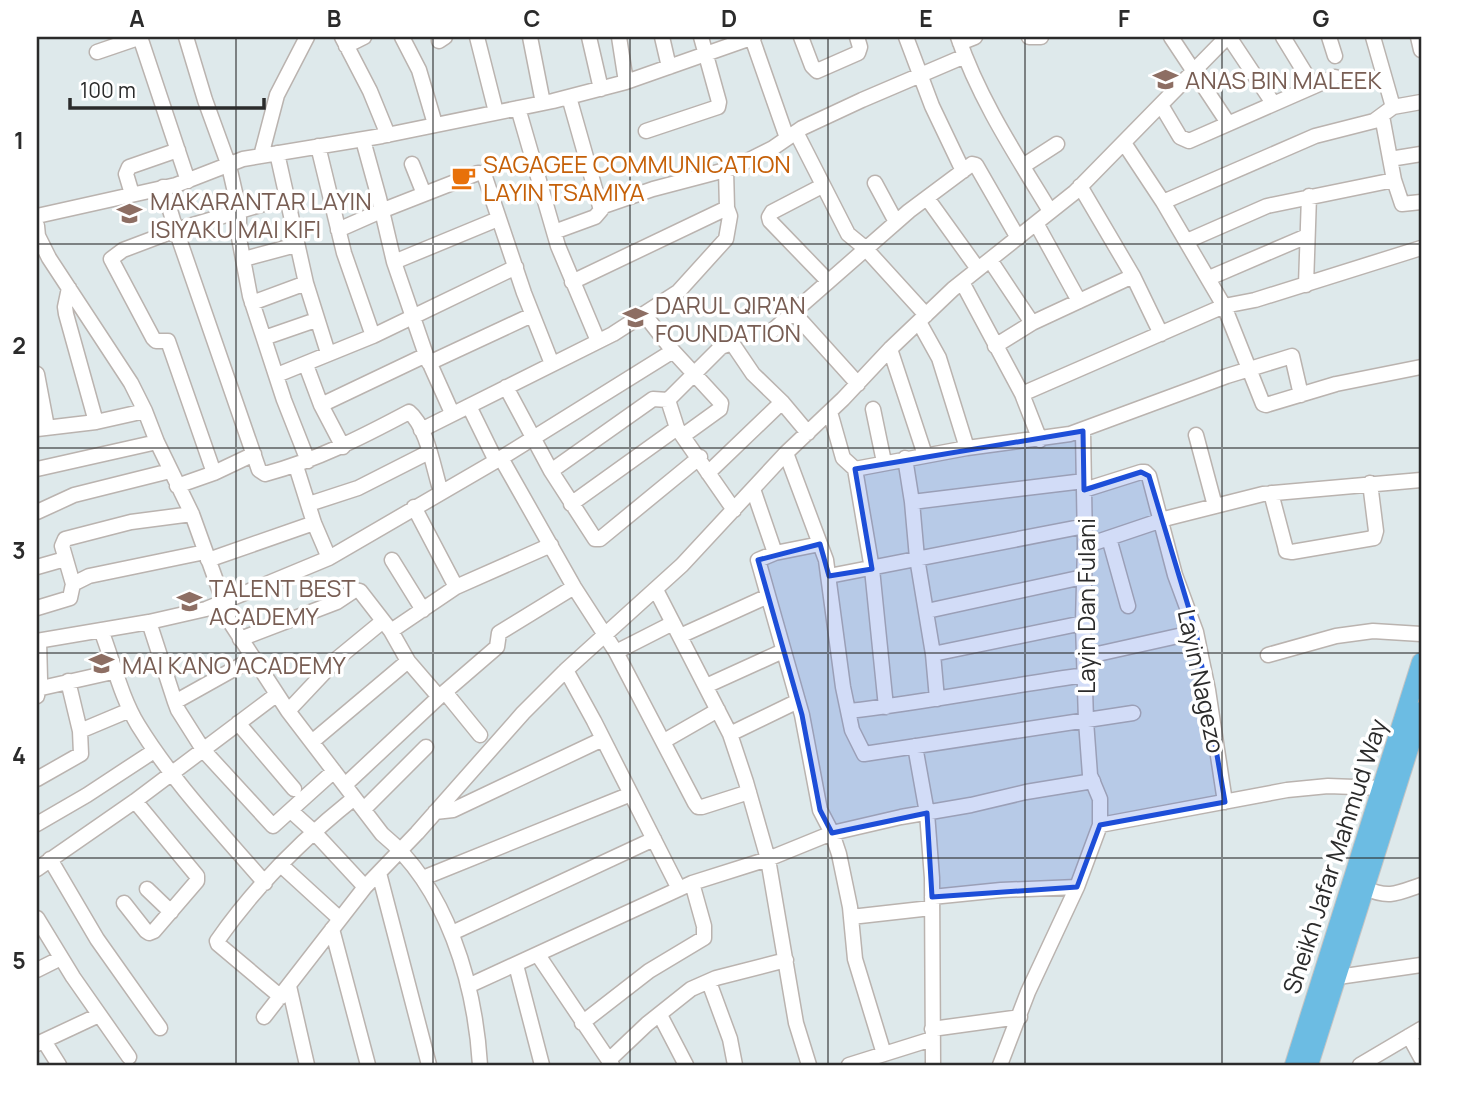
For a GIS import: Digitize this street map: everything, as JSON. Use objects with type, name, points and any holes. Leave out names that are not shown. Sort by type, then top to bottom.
[{"type":"main road","name":"Sheikh Jafar Mahmud Way","points":[[1294,1065],[1421,662]]},
{"type":"main road","name":"Sheikh Jafar Mahmud Way","points":[[1309,1065],[1365,888],[1417,737],[1421,711]]},
{"type":"street","points":[[97,52],[140,37],[188,181]]},
{"type":"street","points":[[187,37],[205,100],[229,166],[239,210],[239,238],[252,303],[277,375],[302,464],[314,523],[330,558]]},
{"type":"street","points":[[261,156],[277,95],[306,37]]},
{"type":"street","points":[[364,37],[344,41],[370,91],[388,135]]},
{"type":"street","points":[[402,37],[419,69],[435,124]]},
{"type":"street","points":[[477,37],[496,112]]},
{"type":"street","points":[[530,37],[543,103]]},
{"type":"street","points":[[589,37],[601,89]]},
{"type":"street","points":[[619,37],[626,82]]},
{"type":"street","points":[[662,37],[669,67]]},
{"type":"street","points":[[646,131],[718,107],[719,102],[701,37]]},
{"type":"street","points":[[37,216],[188,181],[243,159],[363,140],[569,97],[626,82],[753,37],[791,135],[848,234],[865,248],[923,319],[939,358],[967,448]]},
{"type":"street","points":[[801,37],[812,66],[817,71],[858,53],[860,47],[857,37]]},
{"type":"street","points":[[906,37],[932,106],[963,171]]},
{"type":"street","points":[[601,207],[653,189],[726,170],[862,100],[921,74],[975,37]]},
{"type":"street","points":[[1029,37],[1041,37]]},
{"type":"street","points":[[1171,37],[1228,123]]},
{"type":"street","points":[[1283,37],[1313,86]]},
{"type":"street","points":[[1329,37],[1335,56]]},
{"type":"street","points":[[1373,37],[1387,111],[1394,180],[1402,204],[1421,202]]},
{"type":"street","points":[[1418,37],[1421,50]]},
{"type":"street","points":[[264,1017],[365,887],[566,670],[656,590],[786,453],[858,384],[890,349],[962,282],[1080,186],[1224,38],[1273,103]]},
{"type":"street","points":[[961,45],[972,74],[1050,211]]},
{"type":"street","points":[[1161,105],[1184,140],[1189,141],[1335,77]]},
{"type":"street","points":[[554,232],[595,217],[601,212],[569,97]]},
{"type":"street","points":[[1163,202],[1315,136],[1374,121],[1387,111],[1421,102]]},
{"type":"street","points":[[518,108],[554,232],[598,341]]},
{"type":"street","points":[[363,140],[394,262],[428,359],[452,413]]},
{"type":"street","points":[[1124,143],[1187,241],[1224,306],[1247,370],[1263,404],[1336,384],[1421,367]]},
{"type":"street","points":[[1023,166],[1057,144]]},
{"type":"street","points":[[318,146],[347,264],[373,336]]},
{"type":"street","points":[[132,194],[126,174],[129,167],[178,150]]},
{"type":"street","points":[[277,153],[296,245],[316,320],[328,353]]},
{"type":"street","points":[[1390,159],[1421,154]]},
{"type":"street","points":[[412,164],[424,194]]},
{"type":"street","points":[[772,331],[896,222],[972,164],[976,165],[1018,238]]},
{"type":"street","points":[[421,430],[598,341],[678,292],[720,247],[728,231],[730,216],[727,208],[726,170]]},
{"type":"street","points":[[338,230],[424,194],[484,174],[532,315],[552,364]]},
{"type":"street","points":[[1187,241],[1255,210],[1309,196],[1394,180]]},
{"type":"street","points":[[875,183],[896,222]]},
{"type":"street","points":[[822,186],[772,212],[769,217],[828,281]]},
{"type":"street","points":[[1080,186],[1133,276],[1161,334]]},
{"type":"street","points":[[163,187],[256,465],[262,473],[302,464],[343,447],[409,412],[421,430],[441,492]]},
{"type":"street","points":[[1306,285],[1309,196]]},
{"type":"street","points":[[215,473],[168,341],[156,341],[153,338],[111,259],[123,250],[176,230],[287,197]]},
{"type":"street","points":[[927,198],[1032,323]]},
{"type":"street","points":[[572,282],[727,208]]},
{"type":"street","points":[[394,262],[498,219]]},
{"type":"street","points":[[1036,223],[1079,301]]},
{"type":"street","points":[[37,226],[43,259],[69,288],[131,383],[145,411],[170,471],[192,514],[222,603],[240,639],[288,712],[313,741],[382,834],[401,850],[423,878],[452,933],[468,986],[480,1065]]},
{"type":"street","points":[[1209,278],[1307,236]]},
{"type":"street","points":[[244,259],[296,245]]},
{"type":"street","points":[[1022,394],[1224,306],[1306,285],[1421,248]]},
{"type":"street","points":[[277,375],[373,336],[516,267]]},
{"type":"street","points":[[995,346],[1032,323],[1133,276]]},
{"type":"street","points":[[962,282],[1022,394],[1040,440]]},
{"type":"street","points":[[252,303],[306,283]]},
{"type":"street","points":[[69,288],[66,314],[96,422]]},
{"type":"street","points":[[793,312],[858,384]]},
{"type":"street","points":[[571,503],[721,406],[644,314]]},
{"type":"street","points":[[321,405],[532,315]]},
{"type":"street","points":[[264,338],[316,320]]},
{"type":"street","points":[[551,471],[653,399],[668,400],[721,347],[732,343],[753,374],[782,402],[808,433]]},
{"type":"street","points":[[890,349],[925,455]]},
{"type":"street","points":[[117,671],[68,681],[38,692],[38,641],[149,622],[206,609],[330,558],[498,460],[673,351]]},
{"type":"street","points":[[855,468],[967,448],[1040,440],[1083,430],[1293,356],[1301,395]]},
{"type":"street","points":[[306,365],[321,405],[343,447]]},
{"type":"street","points":[[37,374],[42,428],[96,422],[145,411]]},
{"type":"street","points":[[506,387],[551,471],[595,539],[600,539],[700,457]]},
{"type":"street","points":[[668,400],[681,432],[734,510]]},
{"type":"street","points":[[708,473],[782,402]]},
{"type":"street","points":[[468,406],[574,587],[616,652],[698,807],[749,792]]},
{"type":"street","points":[[873,409],[884,462]]},
{"type":"street","points":[[830,412],[843,458],[855,468],[872,569],[886,707]]},
{"type":"street","name":"Layin Dan Fulani","points":[[1000,1065],[1032,982],[1077,887],[1100,825],[1100,799],[1093,781],[1086,721],[1083,430]]},
{"type":"street","points":[[1196,435],[1215,506]]},
{"type":"street","points":[[37,469],[157,442]]},
{"type":"street","points":[[309,504],[358,488],[429,452]]},
{"type":"street","points":[[786,453],[829,576],[843,687],[852,730],[862,752],[867,754],[1132,713]]},
{"type":"street","points":[[177,486],[215,473],[254,454]]},
{"type":"street","points":[[905,458],[912,502],[916,558],[927,611],[937,699]]},
{"type":"street","points":[[37,512],[74,495],[170,471]]},
{"type":"street","name":"Layin Nagezo","points":[[1084,486],[1145,471],[1149,476],[1175,575],[1196,632],[1225,802]]},
{"type":"street","points":[[1085,546],[1160,521],[1271,493],[1421,480]]},
{"type":"street","points":[[1271,493],[1286,551],[1292,552],[1374,538],[1376,531],[1370,483]]},
{"type":"street","points":[[912,502],[1084,486]]},
{"type":"street","points":[[753,489],[775,553]]},
{"type":"street","points":[[414,507],[456,587]]},
{"type":"street","points":[[37,608],[70,597],[73,584],[62,546],[65,539],[131,522],[192,514]]},
{"type":"street","points":[[73,584],[89,576],[206,556],[314,523]]},
{"type":"street","points":[[829,576],[1085,526]]},
{"type":"street","points":[[1109,538],[1128,606]]},
{"type":"street","points":[[820,544],[775,553],[758,560],[798,701],[820,810],[832,833],[845,878],[855,959],[884,1054]]},
{"type":"street","points":[[288,712],[338,658],[387,626],[423,610],[456,587],[551,545]]},
{"type":"street","points":[[37,567],[65,559]]},
{"type":"street","points":[[392,560],[423,610]]},
{"type":"street","points":[[927,611],[1083,577]]},
{"type":"street","points":[[345,785],[497,647],[499,633],[574,587]]},
{"type":"street","points":[[240,639],[338,602],[355,590],[363,593],[408,661],[480,735]]},
{"type":"street","points":[[656,590],[730,734],[749,792],[768,859],[796,1023],[809,1065]]},
{"type":"street","points":[[616,652],[768,596]]},
{"type":"street","points":[[149,622],[178,710],[204,751],[270,824],[276,824],[334,771]]},
{"type":"street","points":[[933,654],[1083,623]]},
{"type":"street","points":[[101,630],[130,710],[154,751],[265,883]]},
{"type":"street","points":[[1268,655],[1336,636],[1373,631],[1421,634]]},
{"type":"street","points":[[1084,657],[1196,632]]},
{"type":"street","points":[[706,685],[783,651]]},
{"type":"street","points":[[175,702],[252,659]]},
{"type":"street","points":[[313,741],[408,661]]},
{"type":"street","points":[[566,670],[654,839],[686,886],[704,926],[704,938],[649,971],[582,1023]]},
{"type":"street","points":[[849,711],[1085,675]]},
{"type":"street","points":[[37,779],[80,754],[80,732],[68,681]]},
{"type":"street","points":[[37,869],[204,751],[276,695]]},
{"type":"street","points":[[730,734],[798,701]]},
{"type":"street","points":[[80,732],[130,710]]},
{"type":"street","points":[[664,741],[718,710]]},
{"type":"street","points":[[238,723],[293,789]]},
{"type":"street","points":[[435,812],[453,810],[603,738]]},
{"type":"street","points":[[915,746],[927,813],[932,903],[933,1065]]},
{"type":"street","points":[[307,1065],[285,991],[217,941],[313,831],[359,804],[426,747]]},
{"type":"street","points":[[37,824],[154,751]]},
{"type":"street","points":[[468,986],[686,886],[768,859],[832,833],[1026,792],[1093,781]]},
{"type":"street","points":[[1100,825],[1315,787],[1381,788]]},
{"type":"street","points":[[423,878],[631,794]]},
{"type":"street","points":[[124,903],[149,933],[195,885],[197,876],[135,801]]},
{"type":"street","points":[[291,811],[365,887]]},
{"type":"street","points":[[452,933],[654,839]]},
{"type":"street","points":[[50,859],[97,939],[160,1028]]},
{"type":"street","points":[[282,866],[336,924],[368,1065]]},
{"type":"street","points":[[379,873],[429,1065]]},
{"type":"street","points":[[1365,888],[1380,895],[1392,895],[1421,884]]},
{"type":"street","points":[[851,917],[1001,890],[1077,887]]},
{"type":"street","points":[[147,889],[171,912]]},
{"type":"street","points":[[37,918],[129,1057]]},
{"type":"street","points":[[538,955],[610,1063],[647,1024],[691,989],[786,960]]},
{"type":"street","points":[[37,970],[61,958]]},
{"type":"street","points":[[516,965],[542,1065]]},
{"type":"street","points":[[1338,977],[1421,965]]},
{"type":"street","points":[[709,982],[730,1039],[735,1065]]},
{"type":"street","points":[[59,1065],[40,1042],[99,1015]]},
{"type":"street","points":[[660,1015],[686,1065]]},
{"type":"street","points":[[849,1065],[932,1034],[1020,1017]]},
{"type":"street","points":[[1360,1065],[1415,1032],[1421,1058]]},
{"type":"highlighted area","points":[[1083,431],[1084,490],[1141,472],[1149,476],[1196,632],[1225,802],[1100,825],[1077,887],[932,897],[927,813],[832,833],[820,810],[802,715],[758,560],[820,544],[829,576],[872,569],[855,469]]},
{"type":"place","name":"ANAS BIN MALEEK","points":[[1165,79]]},
{"type":"place","name":"SAGAGEE COMMUNICATION LAYIN TSAMIYA","points":[[463,177]]},
{"type":"place","name":"MAKARANTAR LAYIN ISIYAKU MAI KIFI","points":[[130,214]]},
{"type":"place","name":"DARUL QIR'AN FOUNDATION","points":[[635,318]]},
{"type":"place","name":"TALENT BEST ACADEMY","points":[[189,601]]},
{"type":"place","name":"MAI KANO ACADEMY","points":[[102,664]]}]
